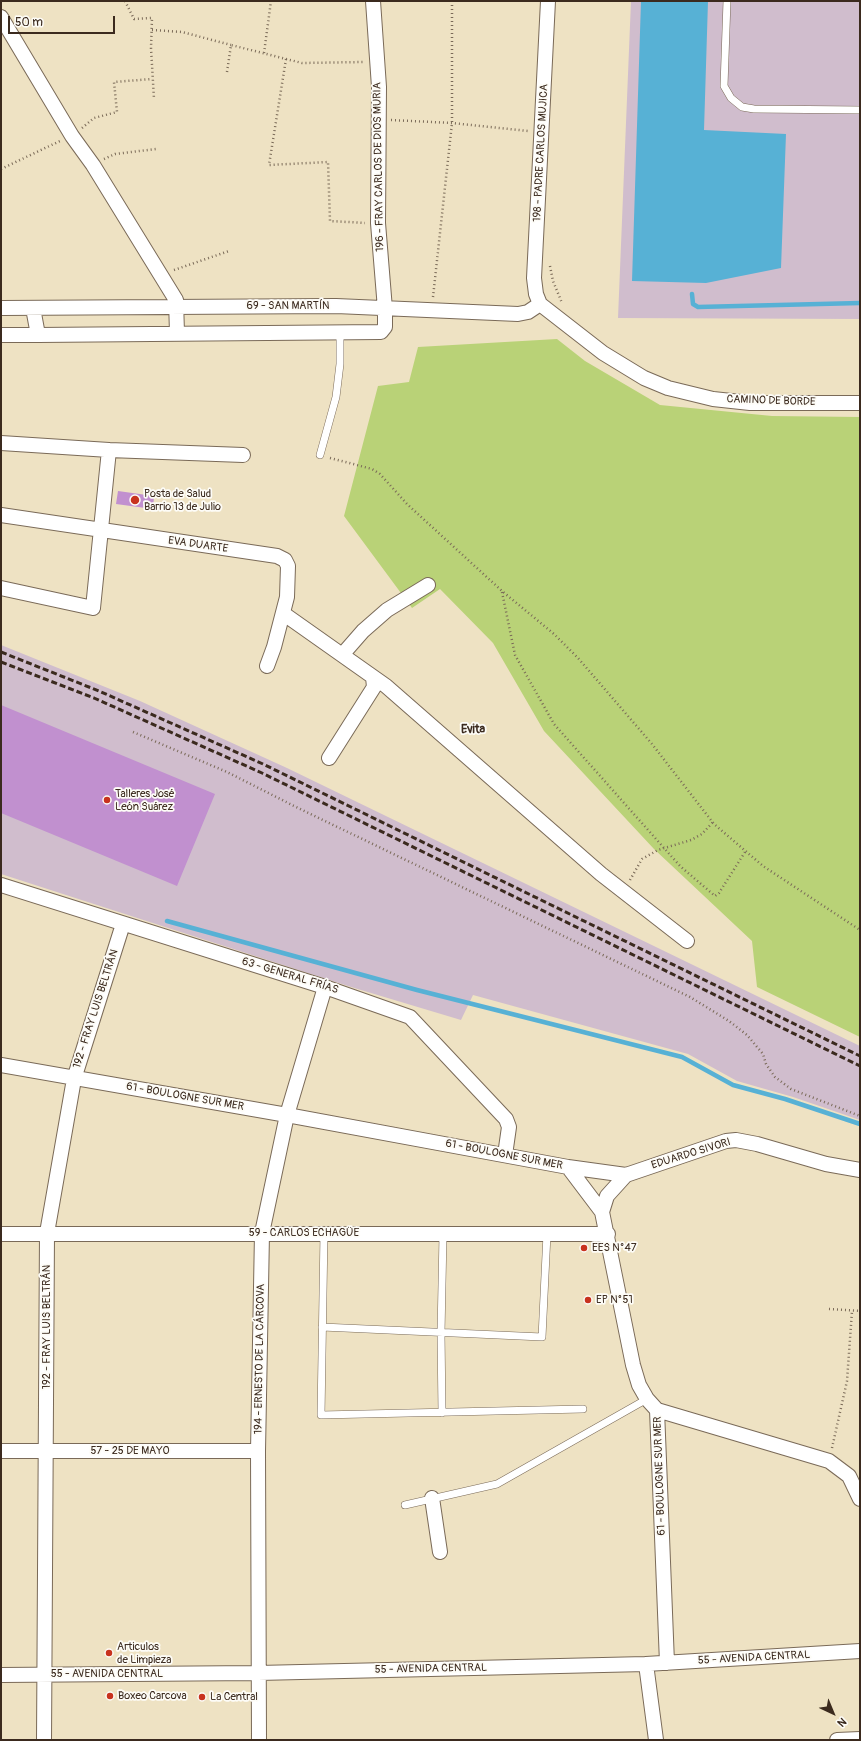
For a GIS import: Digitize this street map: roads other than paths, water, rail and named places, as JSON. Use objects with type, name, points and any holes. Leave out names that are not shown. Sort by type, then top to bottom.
[{"type":"street","name":"196 - FRAY CARLOS DE DIOS MURIA","points":[[340,332],[381,332],[385,328],[385,309],[378,223],[379,120],[373,1]]},
{"type":"street","name":"198 - PADRE CARLOS MUJICA","points":[[540,304],[536,294],[534,278],[548,1]]},
{"type":"street","points":[[1,17],[72,136],[93,165],[162,274],[176,300],[178,307],[177,333]]},
{"type":"street","name":"69 - SAN MARTÍN","points":[[1,308],[336,306],[518,314],[528,312],[540,304]]},
{"type":"street","name":"CAMINO DE BORDE","points":[[540,304],[602,353],[644,378],[668,388],[713,399],[750,402],[860,403]]},
{"type":"street","points":[[33,308],[38,335]]},
{"type":"street","points":[[1,336],[340,332]]},
{"type":"street","points":[[1,443],[110,450],[243,455]]},
{"type":"street","points":[[1,588],[93,608],[110,450]]},
{"type":"street","name":"EVA DUARTE","points":[[1,515],[276,556],[285,560],[288,566],[288,597],[267,666]]},
{"type":"street","points":[[342,655],[363,631],[387,610],[428,585]]},
{"type":"street","points":[[284,614],[392,691],[624,891],[687,941]]},
{"type":"street","points":[[329,758],[374,687],[373,677]]},
{"type":"street","name":"63 - GENERAL FRÍAS","points":[[1,885],[325,987],[410,1017],[418,1023],[506,1119],[509,1127],[505,1155]]},
{"type":"street","name":"192 - FRAY LUIS BELTRÁN","points":[[44,1740],[47,1451],[47,1233],[74,1078],[123,924]]},
{"type":"street","name":"194 - ERNESTO DE LA CÁRCOVA","points":[[259,1740],[258,1451],[262,1233],[287,1115],[325,987]]},
{"type":"street","name":"61 - BOULOGNE SUR MER","points":[[1,1065],[287,1115],[568,1167],[602,1212],[608,1234],[633,1365],[647,1399],[657,1410],[667,1663]]},
{"type":"street","name":"EDUARDO SIVORI","points":[[568,1167],[626,1174],[726,1141],[736,1140],[757,1144],[826,1164],[860,1170]]},
{"type":"street","points":[[602,1212],[607,1196],[626,1174]]},
{"type":"street","name":"59 - CARLOS ECHAGÜE","points":[[1,1234],[608,1234]]},
{"type":"street","points":[[657,1410],[829,1461],[849,1476],[860,1499]]},
{"type":"street","name":"57 - 25 DE MAYO","points":[[1,1451],[258,1451]]},
{"type":"street","points":[[432,1498],[440,1552]]},
{"type":"street","name":"55 - AVENIDA CENTRAL","points":[[1,1674],[258,1673],[646,1664],[860,1651]]},
{"type":"street","points":[[646,1664],[656,1740]]},
{"type":"street","points":[[838,1740],[860,1739]]},
{"type":"lane","points":[[727,1],[724,86],[731,98],[742,107],[754,109],[860,110]]},
{"type":"lane","points":[[320,456],[336,397],[340,364],[340,332]]},
{"type":"lane","points":[[324,1233],[321,1415],[583,1409]]},
{"type":"lane","points":[[322,1327],[542,1337],[547,1234]]},
{"type":"lane","points":[[442,1413],[441,1333],[443,1235]]},
{"type":"lane","points":[[405,1505],[496,1484],[647,1399]]},
{"type":"water","points":[[641,1],[708,1],[704,130],[786,134],[781,268],[706,283],[632,281]]},
{"type":"waterway","points":[[692,294],[693,304],[698,307],[860,303]]},
{"type":"waterway","points":[[167,921],[417,990],[682,1057],[733,1085],[785,1099],[860,1124]]},
{"type":"railway","points":[[1,652],[99,691],[263,764],[860,1056]]},
{"type":"railway","points":[[1,662],[94,698],[262,773],[860,1066]]},
{"type":"place","name":"Posta de Salud Barrio 13 de Julio","points":[[135,500]]},
{"type":"place","name":"Talleres José León Suárez","points":[[107,800]]},
{"type":"place","name":"EES N°47","points":[[584,1248]]},
{"type":"place","name":"EP N°51","points":[[588,1300]]},
{"type":"place","name":"Articulos de Limpieza","points":[[109,1653]]},
{"type":"place","name":"Boxeo Carcova","points":[[110,1696]]},
{"type":"place","name":"La Central","points":[[202,1697]]},
{"type":"district","name":"Evita","points":[[473,730]]}]
